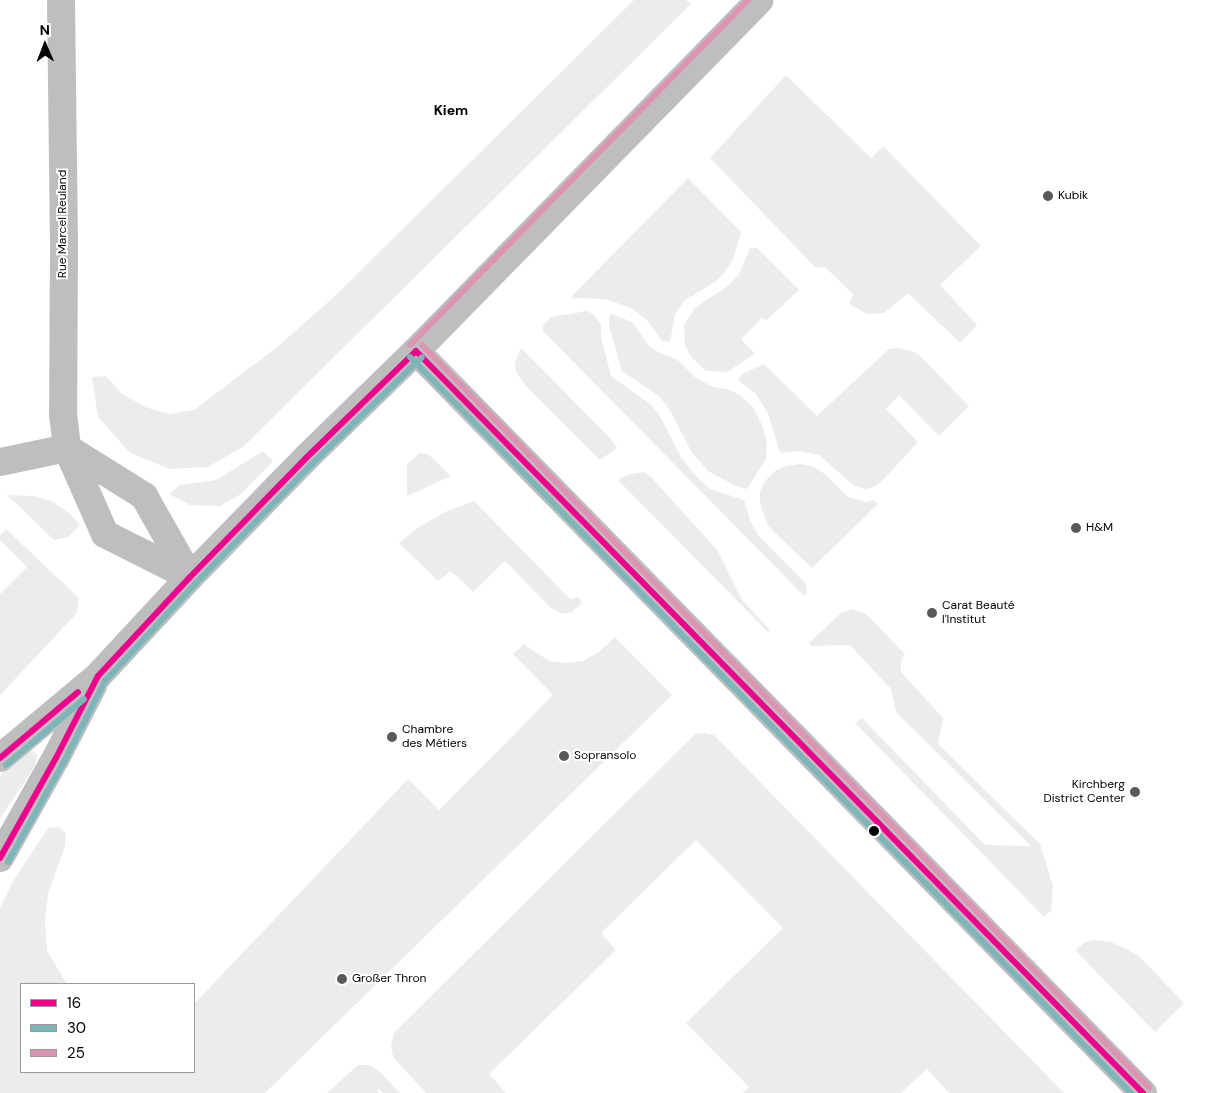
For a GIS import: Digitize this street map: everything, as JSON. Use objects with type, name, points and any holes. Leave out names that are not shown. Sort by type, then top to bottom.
[{"type":"street","name":"Rue Marcel Reuland","points":[[60,0],[64,244],[63,414],[67,448],[105,534],[190,577]]},
{"type":"street","points":[[0,758],[98,676],[190,577],[306,458],[416,351],[760,0]]},
{"type":"street","points":[[416,351],[1143,1093]]},
{"type":"street","points":[[0,462],[67,448],[144,496],[190,577]]},
{"type":"street","points":[[0,858],[56,758],[98,676]]},
{"type":"shaded area","points":[[634,0],[686,0],[691,4],[243,447],[208,467],[170,469],[130,453],[98,417],[92,377],[106,376],[121,393],[145,407],[169,414],[194,410],[276,348],[335,296]]},
{"type":"shaded area","points":[[786,75],[871,158],[883,146],[981,246],[940,285],[977,325],[960,343],[908,293],[884,313],[867,314],[849,304],[853,294],[825,267],[816,268],[710,158]]},
{"type":"shaded area","points":[[688,178],[741,232],[733,260],[724,273],[715,282],[684,301],[675,314],[670,342],[662,341],[647,320],[631,308],[605,299],[570,298]]},
{"type":"shaded area","points":[[750,248],[757,248],[799,290],[767,320],[762,318],[741,339],[755,354],[727,372],[706,371],[691,357],[685,345],[684,325],[695,308],[729,285],[739,274]]},
{"type":"shaded area","points":[[587,311],[593,314],[601,324],[601,337],[611,376],[651,405],[660,416],[681,457],[696,476],[710,489],[744,500],[750,520],[758,535],[806,584],[807,592],[804,596],[543,331],[543,326],[551,317]]},
{"type":"shaded area","points":[[612,314],[632,322],[649,346],[660,353],[678,360],[696,378],[713,387],[727,389],[740,395],[753,407],[763,427],[767,444],[766,459],[747,489],[735,486],[708,471],[692,453],[671,412],[660,397],[622,371],[609,326],[610,315]]},
{"type":"shaded area","points":[[521,348],[610,438],[617,448],[600,460],[526,386],[516,372],[515,362]]},
{"type":"shaded area","points":[[898,348],[918,354],[969,406],[939,436],[899,395],[886,409],[918,442],[885,478],[874,487],[865,489],[853,485],[819,455],[798,451],[780,453],[768,413],[755,393],[738,380],[742,374],[764,364],[817,416],[889,349]]},
{"type":"shaded area","points":[[263,451],[273,461],[241,494],[220,506],[190,505],[169,494],[180,485],[216,480]]},
{"type":"shaded area","points":[[420,453],[428,454],[451,476],[407,496],[407,464]]},
{"type":"shaded area","points":[[800,464],[812,466],[825,474],[848,497],[866,502],[874,500],[878,504],[812,568],[768,526],[760,503],[760,491],[765,481],[775,471],[785,466]]},
{"type":"shaded area","points":[[643,472],[651,477],[718,551],[742,600],[770,630],[768,632],[618,480],[627,475]]},
{"type":"shaded area","points":[[7,495],[34,496],[53,502],[69,513],[80,525],[68,537],[54,540]]},
{"type":"shaded area","points":[[474,501],[571,600],[578,596],[582,603],[572,612],[562,614],[551,608],[505,561],[473,592],[451,571],[438,581],[399,543],[419,527],[445,512]]},
{"type":"shaded area","points":[[6,529],[79,598],[77,613],[0,695],[0,594],[27,567],[0,540],[0,536]]},
{"type":"shaded area","points":[[853,609],[866,614],[905,654],[901,662],[901,672],[943,718],[938,744],[1040,844],[1053,886],[1051,911],[1044,917],[855,723],[862,718],[985,845],[1031,846],[896,712],[891,689],[850,645],[812,646],[809,643],[841,613]]},
{"type":"shaded area","points":[[615,637],[672,695],[265,1093],[0,1093],[0,908],[12,883],[48,828],[60,827],[66,834],[65,846],[48,894],[45,922],[47,951],[66,983],[20,983],[20,1073],[195,1073],[195,1003],[408,779],[439,810],[553,695],[513,654],[524,644],[549,661],[564,663],[583,661],[599,652]]},
{"type":"shaded area","points":[[695,734],[714,735],[1064,1093],[949,1093],[927,1069],[901,1093],[743,1093],[749,1087],[686,1023],[783,928],[696,840],[601,933],[616,950],[489,1074],[506,1093],[426,1093],[393,1057],[391,1045],[394,1033]]},
{"type":"shaded area","points":[[32,750],[37,755],[35,766],[0,819],[0,776],[22,754]]},
{"type":"shaded area","points":[[1094,940],[1111,942],[1140,957],[1184,1003],[1155,1032],[1075,950],[1085,942]]},
{"type":"shaded area","points":[[358,1065],[369,1065],[379,1071],[400,1093],[383,1093],[379,1089],[377,1091],[379,1093],[327,1093]]},
{"type":"transit line","name":"25","points":[[410,345],[748,0]]},
{"type":"transit line","name":"25","points":[[422,345],[1149,1087]]},
{"type":"transit line","name":"16","points":[[416,351],[1143,1093]]},
{"type":"transit line","name":"16","points":[[0,858],[56,758],[98,676],[190,577],[306,458],[416,351]]},
{"type":"transit line","name":"30","points":[[410,357],[1131,1093]]},
{"type":"transit line","name":"30","points":[[8,862],[64,762],[105,681],[196,583],[312,464],[422,357]]},
{"type":"transit line","name":"16","points":[[0,758],[78,692]]},
{"type":"transit line","name":"30","points":[[6,765],[84,699]]},
{"type":"place","name":"Kubik","points":[[1048,196]]},
{"type":"place","name":"H&M","points":[[1076,528]]},
{"type":"place","name":"Carat Beauté l'Institut","points":[[932,613]]},
{"type":"place","name":"Chambre des Métiers","points":[[392,737]]},
{"type":"place","name":"Sopransolo","points":[[564,756]]},
{"type":"place","name":"Kirchberg District Center","points":[[1135,792]]},
{"type":"place","name":"Großer Thron","points":[[342,979]]},
{"type":"district","name":"Kiem","points":[[451,110]]}]
